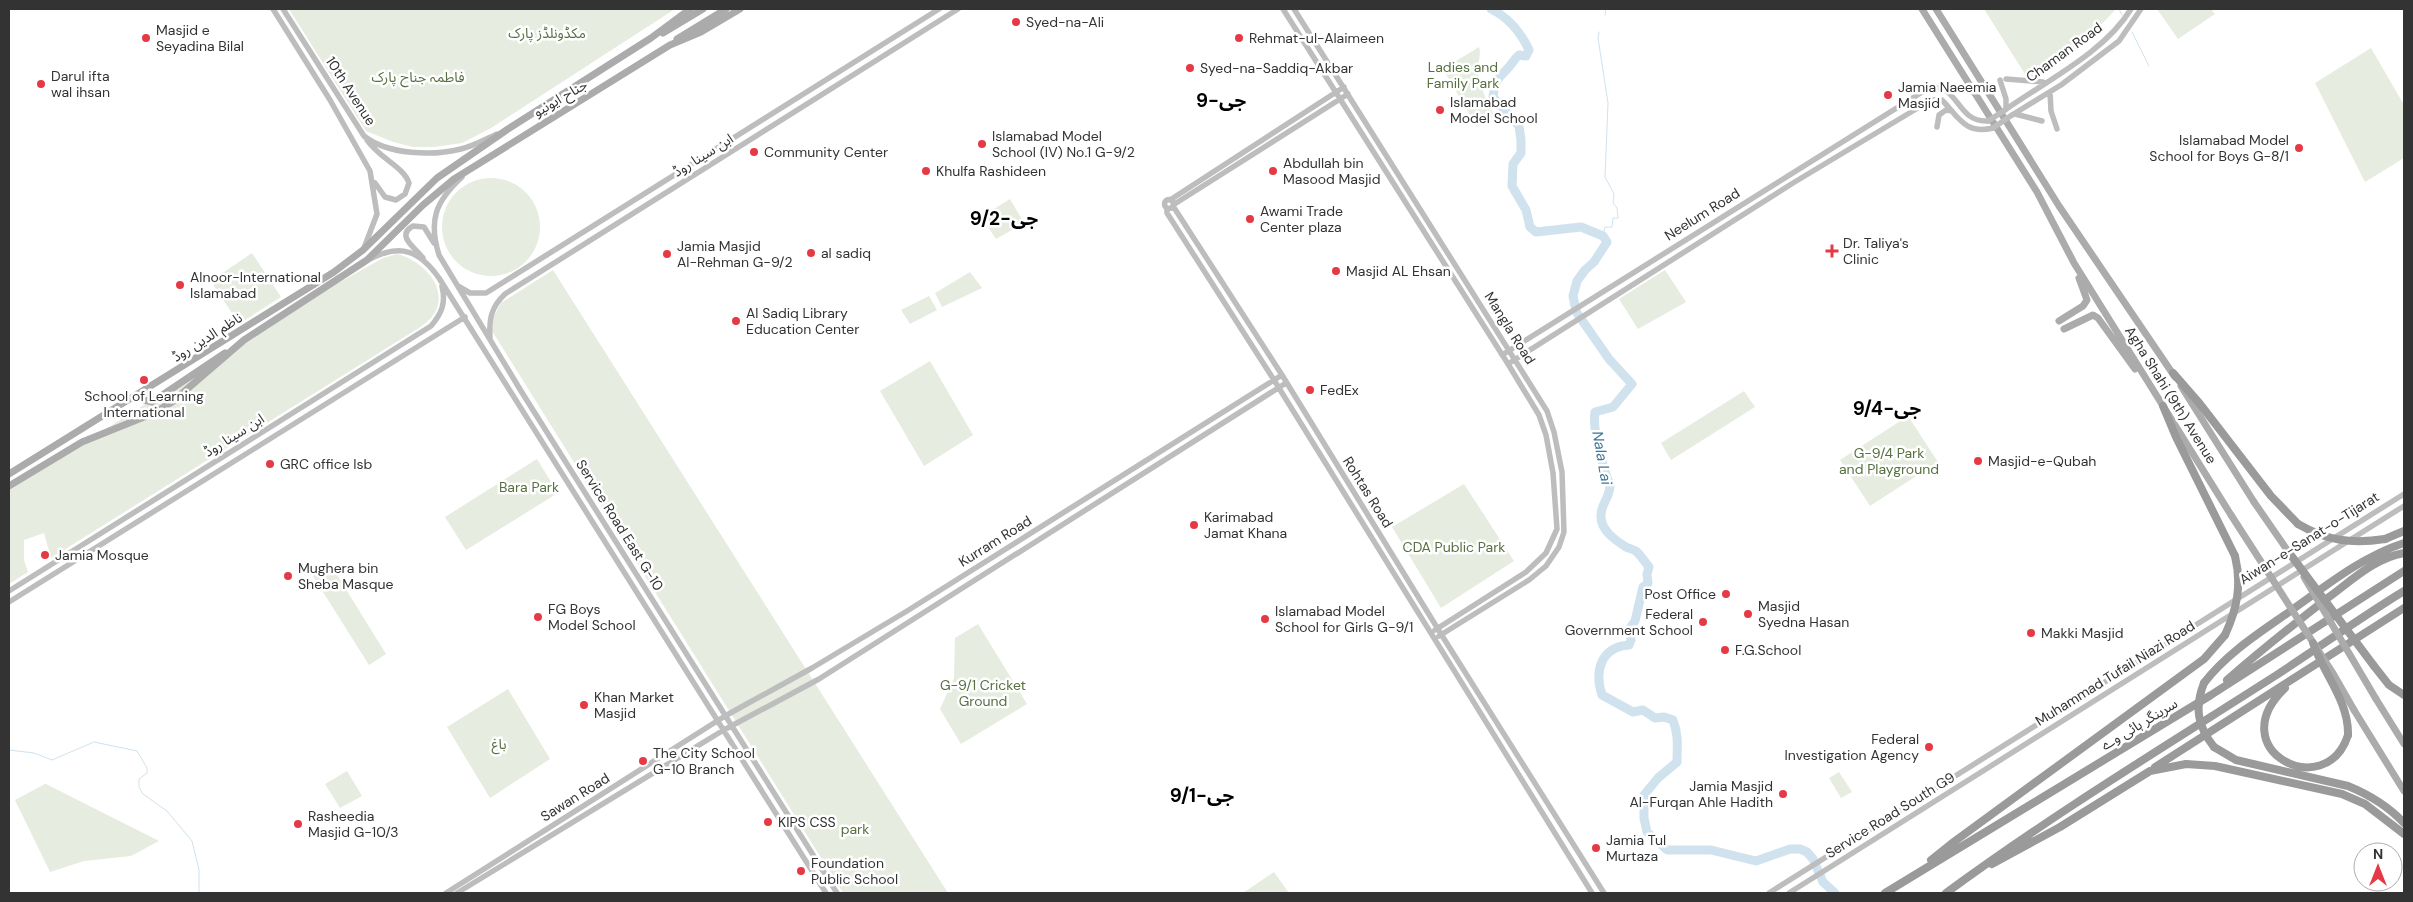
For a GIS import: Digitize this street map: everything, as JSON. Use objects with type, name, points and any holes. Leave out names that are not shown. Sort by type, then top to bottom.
[{"type":"highway","points":[[2173,373],[2200,404],[2271,496],[2298,524],[2310,531],[2340,540],[2361,543],[2385,540],[2404,531]]},
{"type":"highway","points":[[1914,875],[1951,844],[2204,659],[2225,635],[2232,621],[2239,587],[2235,556],[2176,437],[2163,406]]},
{"type":"highway","points":[[2404,542],[2366,559],[2328,584],[2223,661],[2204,683],[2199,695],[2197,710],[2205,736],[2214,747],[2236,760],[2348,786],[2361,791],[2385,806],[2404,823]]},
{"type":"highway","points":[[2211,695],[2288,628],[2365,570],[2391,555],[2404,553]]},
{"type":"highway","points":[[2290,554],[2388,685],[2404,695]]},
{"type":"highway","name":"سرینگر ہائی وے","points":[[1885,893],[2211,695],[2404,571]]},
{"type":"highway","points":[[1946,893],[2008,847],[2142,758],[2276,676],[2404,591]]},
{"type":"highway","points":[[1968,877],[2060,826],[2150,771],[2404,608]]},
{"type":"highway","points":[[2385,620],[2404,613]]},
{"type":"highway","points":[[2298,677],[2272,702],[2266,712],[2264,736],[2274,754],[2284,762],[2296,766],[2309,767],[2320,765],[2331,761],[2337,755],[2343,748],[2348,734],[2342,702],[2319,660],[2313,643]]},
{"type":"highway","points":[[2150,771],[2174,765],[2200,764],[2331,791],[2365,804],[2404,834]]},
{"type":"main road","name":"10th Avenue","points":[[272,9],[330,100],[372,177],[377,214],[363,250]]},
{"type":"main road","name":"10th Avenue","points":[[283,9],[364,136],[388,148],[444,152],[468,147],[508,129]]},
{"type":"main road","name":"جناح ایونیو","points":[[406,206],[437,178],[508,129],[651,38],[690,9]]},
{"type":"main road","points":[[651,38],[661,35],[703,9]]},
{"type":"main road","points":[[670,45],[726,9]]},
{"type":"main road","name":"جناح ایونیو","points":[[402,225],[443,187],[472,167],[670,45],[701,32],[740,9]]},
{"type":"main road","name":"ابن سینا روڈ","points":[[456,284],[470,292],[486,292],[939,9]]},
{"type":"main road","name":"ابن سینا روڈ","points":[[490,340],[490,314],[498,300],[505,294],[958,9]]},
{"type":"main road","name":"Mangla Road","points":[[1283,9],[1508,364],[1539,415],[1546,435],[1553,473],[1557,530],[1546,554],[1526,572],[1439,631],[1435,639]]},
{"type":"main road","name":"Mangla Road","points":[[1294,9],[1547,411],[1554,432],[1562,472],[1564,532],[1552,559],[1530,580],[1439,631],[1431,632]]},
{"type":"main road","name":"Agha Shahi (9th) Avenue","points":[[1922,9],[2037,192],[2074,263],[2404,791]]},
{"type":"main road","name":"Agha Shahi (9th) Avenue","points":[[1936,9],[2050,194],[2173,373],[2254,502],[2290,554],[2404,744]]},
{"type":"main road","name":"Chaman Road","points":[[1988,120],[2086,55],[2105,39],[2131,9]]},
{"type":"main road","name":"Chaman Road","points":[[1952,111],[1972,129],[1981,131],[1992,128],[2050,92],[2119,42],[2141,9]]},
{"type":"main road","points":[[2005,109],[2003,79],[2045,82]]},
{"type":"main road","points":[[1171,205],[1344,87]]},
{"type":"main road","name":"Neelum Road","points":[[1502,355],[1916,94],[1933,87],[1941,88],[1951,95],[1969,117],[1977,121],[1988,120]]},
{"type":"main road","points":[[2050,92],[2051,111],[2058,129]]},
{"type":"main road","points":[[1171,205],[1348,94]]},
{"type":"main road","name":"Neelum Road","points":[[1508,364],[1923,104],[1937,98],[1942,100],[1952,111]]},
{"type":"main road","points":[[1937,127],[1939,115],[1946,110],[1952,111]]},
{"type":"main road","points":[[2014,115],[2042,121]]},
{"type":"main road","points":[[364,136],[378,154],[404,172],[409,183],[407,190],[401,197],[390,199],[380,193],[372,177]]},
{"type":"main road","name":"Service Road East G-10","points":[[472,167],[441,199],[434,226],[437,248],[456,284],[490,340],[837,893]]},
{"type":"main road","name":"Rohtas Road","points":[[1171,205],[1282,375],[1439,631],[1604,893]]},
{"type":"main road","name":"Rohtas Road","points":[[1171,205],[1167,213],[1274,380],[1592,893]]},
{"type":"main road","name":"ناظم الدین روڈ","points":[[9,474],[334,272],[363,250],[406,206]]},
{"type":"main road","name":"ناظم الدین روڈ","points":[[9,486],[82,442],[164,408],[244,340],[367,260],[402,225]]},
{"type":"main road","points":[[426,262],[408,243],[405,235],[407,230],[413,226],[424,227],[437,248]]},
{"type":"main road","name":"Service Road East G-10","points":[[367,260],[383,252],[398,250],[414,254],[426,262],[441,281],[722,731],[826,893]]},
{"type":"main road","points":[[2059,321],[2083,306],[2087,300],[2074,263]]},
{"type":"main road","name":"ابن سینا روڈ","points":[[9,591],[430,326],[444,304],[441,281]]},
{"type":"main road","points":[[2064,329],[2089,315],[2098,318],[2135,368],[2148,381]]},
{"type":"main road","name":"ابن سینا روڈ","points":[[9,602],[465,317]]},
{"type":"main road","points":[[144,390],[144,400],[152,402],[244,340]]},
{"type":"main road","name":"Kurram Road","points":[[716,721],[812,668],[907,611],[1282,375]]},
{"type":"main road","name":"Kurram Road","points":[[732,725],[819,679],[998,568],[1057,527],[1286,383]]},
{"type":"main road","points":[[1345,496],[1352,491]]},
{"type":"main road","name":"Aiwan-e-Sanat-o-Tijarat","points":[[1769,893],[2404,494]]},
{"type":"main road","name":"Aiwan-e-Sanat-o-Tijarat","points":[[2239,609],[2404,506]]},
{"type":"main road","name":"Muhammad Tufail Niazi Road","points":[[2003,758],[2239,609]]},
{"type":"main road","name":"Sawan Road","points":[[446,893],[716,721]]},
{"type":"main road","name":"Sawan Road","points":[[457,893],[732,725]]},
{"type":"main road","points":[[2032,727],[2038,736]]},
{"type":"main road","name":"Service Road South G9","points":[[1789,893],[2003,758]]},
{"type":"main road","points":[[1919,798],[1925,808]]},
{"type":"green space","name":"فاطمہ جناح پارک","points":[[289,9],[675,9],[491,128],[462,143],[434,147],[413,147],[393,142],[366,131]]},
{"type":"green space","points":[[1984,9],[2116,9],[2083,44],[2030,82]]},
{"type":"green space","points":[[2157,9],[2211,9],[2215,14],[2178,39]]},
{"type":"green space","name":"Ladies and Family Park","points":[[1479,47],[1478,75],[1485,96],[1495,116],[1477,127],[1443,69]]},
{"type":"green space","points":[[2371,48],[2404,105],[2404,158],[2365,182],[2315,83]]},
{"type":"green space","points":[[491,178],[510,182],[526,192],[536,208],[540,227],[536,246],[526,262],[510,272],[491,276],[472,272],[456,262],[446,246],[442,227],[446,208],[456,192],[472,182]]},
{"type":"green space","points":[[1010,199],[1024,223],[996,239],[981,217]]},
{"type":"green space","points":[[252,253],[281,297],[239,324],[211,281]]},
{"type":"green space","points":[[397,254],[421,266],[434,281],[438,289],[437,308],[433,316],[422,326],[51,558],[44,533],[24,540],[24,560],[28,572],[9,584],[9,490],[326,290],[383,258]]},
{"type":"green space","name":"park","points":[[553,270],[948,893],[843,893],[492,331],[494,316],[501,303]]},
{"type":"green space","points":[[1665,270],[1686,302],[1638,329],[1619,299]]},
{"type":"green space","points":[[970,272],[982,288],[942,307],[935,293]]},
{"type":"green space","points":[[929,296],[937,310],[910,324],[901,310]]},
{"type":"green space","points":[[930,361],[973,435],[924,466],[880,391]]},
{"type":"green space","points":[[1744,391],[1755,407],[1671,460],[1661,443]]},
{"type":"green space","name":"G-9/4 Park and Playground","points":[[1908,416],[1938,462],[1870,506],[1840,460]]},
{"type":"green space","name":"Bara Park","points":[[537,459],[558,493],[466,550],[445,517]]},
{"type":"green space","name":"CDA Public Park","points":[[1464,484],[1514,561],[1441,608],[1392,527]]},
{"type":"green space","points":[[329,562],[386,654],[369,665],[311,573]]},
{"type":"green space","name":"G-9/1 Cricket Ground","points":[[978,624],[1027,704],[961,744],[940,709],[954,678],[955,638]]},
{"type":"green space","name":"باغ","points":[[508,689],[550,759],[490,798],[447,727]]},
{"type":"green space","points":[[347,771],[362,796],[340,808],[325,784]]},
{"type":"green space","points":[[1839,772],[1852,792],[1841,798],[1829,778]]},
{"type":"green space","points":[[45,784],[159,841],[131,856],[84,861],[50,872],[15,800]]},
{"type":"green space","points":[[1274,872],[1289,893],[1243,893]]},
{"type":"waterway","name":"Nala Lai","points":[[1491,9],[1503,16],[1513,26],[1529,50],[1526,56],[1519,55],[1499,78],[1493,97],[1519,126],[1521,153],[1513,164],[1512,186],[1526,210],[1530,227],[1536,232],[1581,227],[1603,236],[1607,242],[1594,262],[1577,281],[1573,296],[1577,313],[1609,359],[1632,384],[1613,407],[1595,412],[1595,429],[1601,460],[1610,486],[1609,494],[1602,507],[1601,520],[1609,534],[1626,547],[1636,551],[1649,567],[1647,574],[1648,583],[1643,587],[1635,621],[1630,628],[1631,640],[1629,645],[1612,650],[1606,655],[1602,662],[1599,677],[1602,695],[1633,712],[1643,710],[1655,718],[1664,717],[1673,720],[1675,726],[1677,762],[1658,778],[1644,795],[1644,818],[1647,832],[1667,850],[1711,850],[1756,861],[1790,849],[1800,849],[1807,852],[1813,859],[1823,882],[1835,893]]},
{"type":"waterway","points":[[1605,15],[1606,9]]},
{"type":"waterway","points":[[2119,9],[2122,15]]},
{"type":"waterway","points":[[1599,32],[1598,38],[1608,103],[1605,177],[1614,194],[1613,203],[1617,208],[1618,218],[1613,218],[1612,227],[1605,227],[1603,236]]},
{"type":"waterway","points":[[2132,32],[2149,66]]},
{"type":"waterway","points":[[9,750],[34,753],[52,760],[94,742],[137,751],[147,768],[147,773],[139,779],[139,787],[143,794],[167,811],[192,841],[199,870],[199,893]]},
{"type":"place","name":"Syed-na-Ali","points":[[1016,22]]},
{"type":"place","name":"Masjid e Seyadina Bilal","points":[[146,38]]},
{"type":"place","name":"Rehmat-ul-Alaimeen","points":[[1239,38]]},
{"type":"place","name":"Syed-na-Saddiq-Akbar","points":[[1190,68]]},
{"type":"place","name":"Darul ifta wal ihsan","points":[[41,84]]},
{"type":"place","name":"Jamia Naeemia Masjid","points":[[1888,95]]},
{"type":"place","name":"Islamabad Model School","points":[[1440,110]]},
{"type":"place","name":"Islamabad Model School (IV) No.1 G-9/2","points":[[982,144]]},
{"type":"place","name":"Islamabad Model School for Boys G-8/1","points":[[2299,148]]},
{"type":"place","name":"Community Center","points":[[754,152]]},
{"type":"place","name":"Khulfa Rashideen","points":[[926,171]]},
{"type":"place","name":"Abdullah bin Masood Masjid","points":[[1273,171]]},
{"type":"place","name":"Awami Trade Center plaza","points":[[1250,219]]},
{"type":"place","name":"Dr. Taliya's Clinic","points":[[1832,251]]},
{"type":"place","name":"al sadiq","points":[[811,253]]},
{"type":"place","name":"Jamia Masjid Al-Rehman G-9/2","points":[[667,254]]},
{"type":"place","name":"Masjid AL Ehsan","points":[[1336,271]]},
{"type":"place","name":"Alnoor-International Islamabad","points":[[180,285]]},
{"type":"place","name":"Al Sadiq Library Education Center","points":[[736,321]]},
{"type":"place","name":"School of Learning International","points":[[144,380]]},
{"type":"place","name":"FedEx","points":[[1310,390]]},
{"type":"place","name":"Masjid-e-Qubah","points":[[1978,461]]},
{"type":"place","name":"GRC office Isb","points":[[270,464]]},
{"type":"place","name":"Karimabad Jamat Khana","points":[[1194,525]]},
{"type":"place","name":"Jamia Mosque","points":[[45,555]]},
{"type":"place","name":"Mughera bin Sheba Masque","points":[[288,576]]},
{"type":"place","name":"Post Office","points":[[1726,594]]},
{"type":"place","name":"Masjid Syedna Hasan","points":[[1748,614]]},
{"type":"place","name":"FG Boys Model School","points":[[538,617]]},
{"type":"place","name":"Islamabad Model School for Girls G-9/1","points":[[1265,619]]},
{"type":"place","name":"Federal Government School","points":[[1703,622]]},
{"type":"place","name":"Makki Masjid","points":[[2031,633]]},
{"type":"place","name":"F.G.School","points":[[1725,650]]},
{"type":"place","name":"Khan Market Masjid","points":[[584,705]]},
{"type":"place","name":"Federal Investigation Agency","points":[[1929,747]]},
{"type":"place","name":"The City School G-10 Branch","points":[[643,761]]},
{"type":"place","name":"Jamia Masjid Al-Furqan Ahle Hadith","points":[[1783,794]]},
{"type":"place","name":"KIPS CSS","points":[[768,822]]},
{"type":"place","name":"Rasheedia Masjid G-10/3","points":[[298,824]]},
{"type":"place","name":"Jamia Tul Murtaza","points":[[1596,848]]},
{"type":"place","name":"Foundation Public School","points":[[801,871]]},
{"type":"district","name":"جی-9","points":[[1221,100]]},
{"type":"district","name":"جی-9/2","points":[[1004,218]]},
{"type":"district","name":"جی-9/4","points":[[1887,408]]},
{"type":"district","name":"جی-9/1","points":[[1202,795]]},
{"type":"park label","name":"مکڈونلڈز پارک","points":[[547,33]]}]
